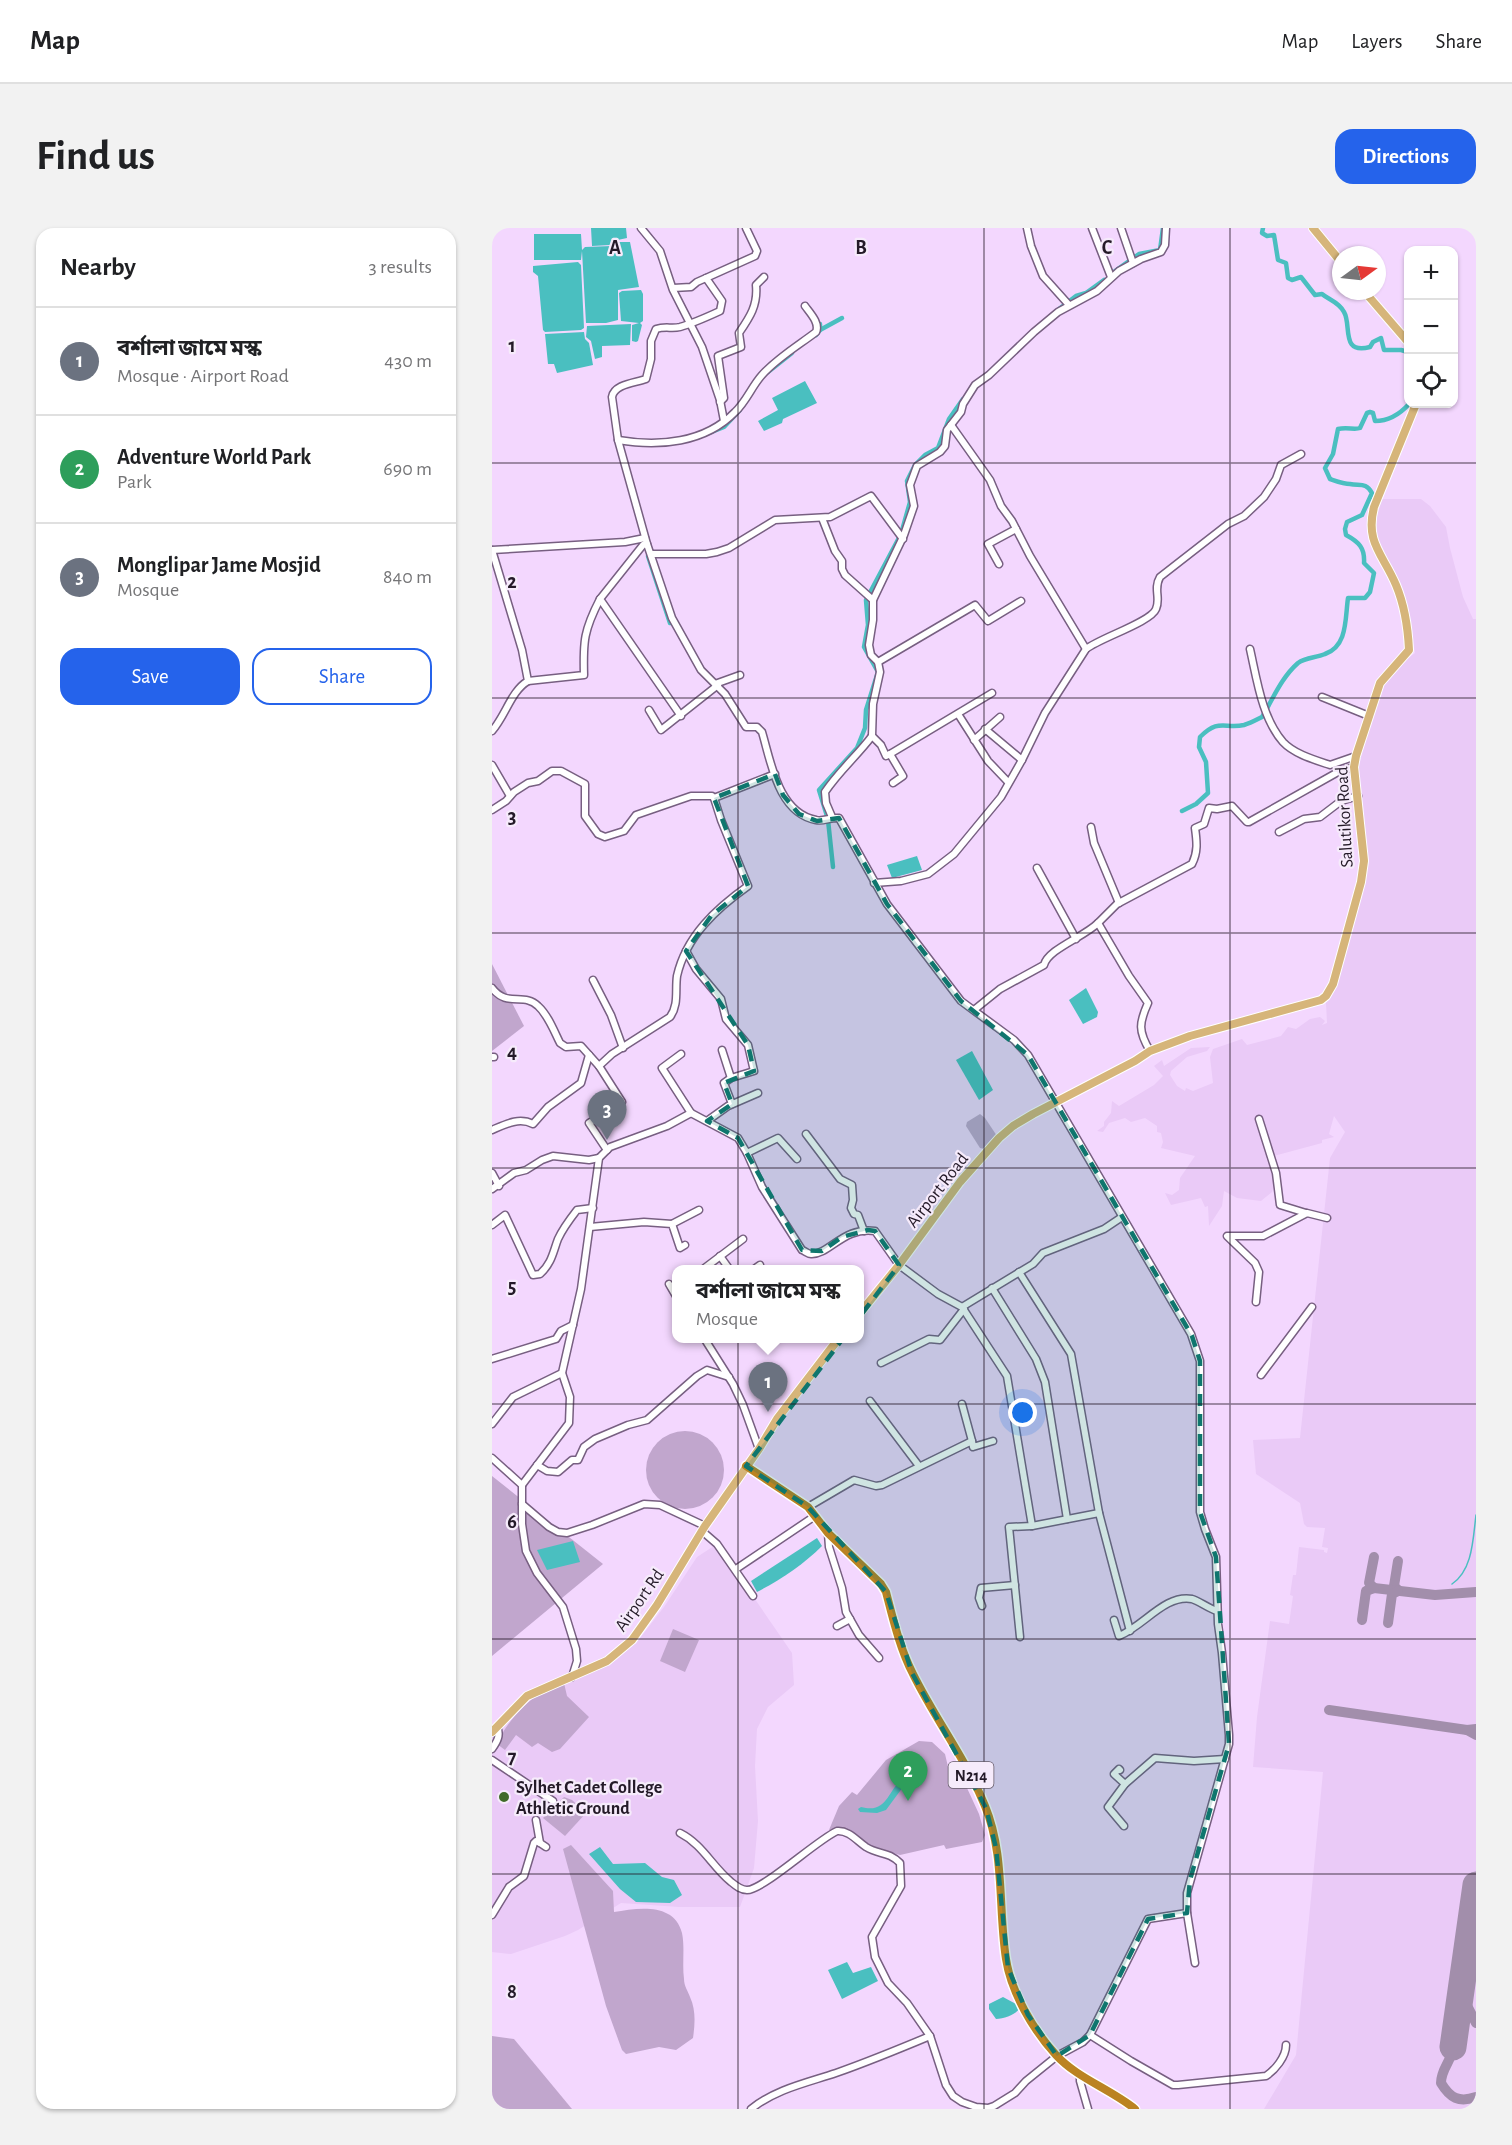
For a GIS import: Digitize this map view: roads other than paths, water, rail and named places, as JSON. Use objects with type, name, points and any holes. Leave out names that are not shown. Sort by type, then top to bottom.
[{"type":"highway","name":"N214","points":[[746,1466],[808,1508],[828,1533],[882,1584],[912,1673],[956,1747],[990,1818],[996,1848],[1008,1968],[1028,2015],[1057,2056],[1135,2109]]},
{"type":"main road","points":[[1313,228],[1332,251]]},
{"type":"main road","points":[[1372,300],[1404,337]]},
{"type":"main road","name":"Salutikor Road","points":[[1055,1102],[1150,1051],[1190,1036],[1321,1000],[1333,984],[1363,872],[1364,849],[1354,767],[1356,756],[1380,683],[1409,650],[1400,595],[1373,541],[1371,521],[1374,507],[1414,408]]},
{"type":"main road","name":"Airport Road","points":[[864,1308],[960,1182],[999,1138],[1013,1126],[1055,1102]]},
{"type":"main road","points":[[746,1466],[777,1419],[835,1343]]},
{"type":"main road","name":"Airport Rd","points":[[495,1730],[527,1696],[607,1661],[632,1640],[746,1466]]},
{"type":"street","points":[[641,228],[660,251],[673,288],[702,347],[724,421]]},
{"type":"street","points":[[673,288],[691,287],[697,282],[755,256],[757,250],[746,228]]},
{"type":"street","points":[[1027,228],[1031,246],[1043,276],[1069,305]]},
{"type":"street","points":[[1092,228],[1111,277]]},
{"type":"street","points":[[1121,228],[1133,263]]},
{"type":"street","points":[[869,597],[901,537],[914,506],[910,491],[912,476],[917,466],[940,452],[945,446],[947,430],[961,412],[963,404],[975,385],[989,375],[1034,332],[1069,305],[1097,291],[1111,277],[1133,263],[1161,252],[1165,246],[1166,228]]},
{"type":"street","points":[[720,402],[724,398],[718,356],[741,347],[739,333],[753,312],[757,296],[756,285],[764,277]]},
{"type":"street","points":[[706,278],[722,301],[720,311],[677,328],[656,329],[651,342],[651,359],[646,379],[616,388],[613,392],[618,440],[646,541],[667,605],[679,633],[701,670],[717,685],[746,728],[757,727],[762,732],[783,795],[799,814],[817,821],[832,817],[838,818],[874,883],[900,922],[961,1001],[1014,1040],[1028,1055],[1191,1334],[1200,1361],[1200,1512],[1216,1557],[1217,1611],[1229,1744],[1186,1893],[1187,1913],[1196,1963]]},
{"type":"street","points":[[618,440],[673,442],[710,431],[724,421],[737,411],[764,373],[816,332],[818,328],[816,322],[805,306]]},
{"type":"street","points":[[951,425],[990,480],[1001,506],[1086,649]]},
{"type":"street","points":[[874,883],[901,881],[928,874],[954,854],[1001,797],[1023,760],[1045,713],[1086,649],[1096,641],[1152,615],[1158,606],[1156,584],[1160,577],[1228,524],[1244,516],[1264,497],[1276,479],[1281,465],[1301,454]]},
{"type":"street","points":[[651,554],[717,552],[729,548],[775,520],[822,518],[841,512],[871,496],[901,537]]},
{"type":"street","points":[[822,518],[842,561],[845,575],[869,597],[873,620],[869,645],[871,655],[878,662],[880,679],[873,704],[872,736],[858,755],[836,775],[825,792],[826,803],[832,817]]},
{"type":"street","points":[[999,564],[988,544],[1016,529]]},
{"type":"street","points":[[528,681],[522,650],[492,550],[646,541]]},
{"type":"street","points":[[492,731],[506,712],[520,686],[528,681],[584,675],[585,638],[591,615],[600,599],[646,541]]},
{"type":"street","points":[[600,599],[681,716]]},
{"type":"street","points":[[878,662],[975,605],[988,621],[1021,601]]},
{"type":"street","points":[[1250,649],[1267,718],[1284,743],[1308,757],[1330,765],[1356,756]]},
{"type":"street","points":[[649,710],[661,730],[717,685],[740,675]]},
{"type":"street","points":[[872,736],[886,756],[992,693]]},
{"type":"street","points":[[1322,697],[1369,716]]},
{"type":"street","points":[[958,714],[993,767],[1008,782]]},
{"type":"street","points":[[974,740],[1000,717]]},
{"type":"street","points":[[985,729],[1023,760]]},
{"type":"street","points":[[890,754],[903,776],[893,783]]},
{"type":"street","points":[[492,765],[510,796]]},
{"type":"street","points":[[974,1010],[1000,989],[1044,965],[1051,952],[1076,939],[1119,903],[1191,864],[1196,856],[1197,847],[1195,828],[1204,824],[1209,808],[1232,806],[1249,822],[1338,772],[1354,767]]},
{"type":"street","points":[[492,810],[510,796],[552,771],[561,771],[585,784],[585,816],[598,834],[605,837],[624,831],[636,815],[691,796],[714,798],[775,774]]},
{"type":"street","points":[[1279,832],[1304,819],[1320,817],[1341,801],[1358,796]]},
{"type":"street","points":[[599,1066],[612,1054],[673,1014],[677,976],[686,951],[711,916],[748,886],[714,798]]},
{"type":"street","points":[[1091,827],[1094,843],[1119,903]]},
{"type":"street","points":[[1037,868],[1076,939]]},
{"type":"street","points":[[1098,922],[1129,976],[1149,1003],[1141,1019],[1140,1028],[1144,1042],[1150,1051]]},
{"type":"street","points":[[686,951],[696,969],[721,999],[726,1018],[748,1045],[754,1071],[731,1078],[724,1083],[732,1104]]},
{"type":"street","points":[[593,980],[611,1014],[623,1048]]},
{"type":"street","points":[[492,988],[504,999],[528,1000],[537,1004],[560,1043],[566,1047],[581,1046],[599,1066],[622,1102],[589,1123],[607,1150]]},
{"type":"street","points":[[722,1050],[731,1078]]},
{"type":"street","points":[[681,1054],[662,1068],[691,1113],[738,1138],[762,1187],[802,1250],[811,1254],[822,1251],[842,1237],[864,1231],[875,1231],[899,1265],[938,1294],[963,1308],[1007,1376],[1032,1526]]},
{"type":"street","points":[[492,1130],[512,1121],[525,1120],[533,1124],[538,1121],[548,1107],[581,1083],[589,1055]]},
{"type":"street","points":[[706,1121],[732,1104],[758,1093]]},
{"type":"street","points":[[492,1189],[514,1173],[526,1170],[542,1160],[554,1156],[589,1160],[599,1158],[610,1147],[667,1126],[691,1113]]},
{"type":"street","points":[[1259,1119],[1276,1173],[1280,1204],[1307,1214],[1327,1218]]},
{"type":"street","points":[[806,1134],[840,1179],[852,1185],[851,1208],[854,1214],[858,1215],[864,1231]]},
{"type":"street","points":[[747,1153],[778,1138],[797,1159]]},
{"type":"street","points":[[572,1677],[577,1661],[576,1649],[563,1607],[537,1573],[525,1551],[522,1485],[569,1423],[570,1397],[562,1373],[581,1289],[599,1158]]},
{"type":"street","points":[[492,1173],[499,1186]]},
{"type":"street","points":[[492,1225],[505,1215],[533,1275],[540,1274],[554,1257],[557,1242],[566,1225],[578,1210],[592,1208]]},
{"type":"street","points":[[590,1227],[644,1222],[672,1224],[699,1210]]},
{"type":"street","points":[[1256,1302],[1258,1272],[1255,1263],[1227,1236],[1263,1236],[1307,1214]]},
{"type":"street","points":[[881,1363],[929,1339],[940,1340],[963,1308],[1034,1264],[1043,1253],[1104,1229],[1122,1217]]},
{"type":"street","points":[[672,1224],[680,1248],[685,1245]]},
{"type":"street","points":[[708,1265],[743,1239]]},
{"type":"street","points":[[720,1256],[727,1265]]},
{"type":"street","points":[[1019,1272],[1071,1353],[1099,1513],[1130,1631]]},
{"type":"street","points":[[669,1284],[672,1289]]},
{"type":"street","points":[[992,1288],[1036,1359],[1045,1382],[1067,1519]]},
{"type":"street","points":[[1261,1375],[1312,1307]]},
{"type":"street","points":[[492,1359],[556,1339],[561,1331],[573,1325]]},
{"type":"street","points":[[708,1343],[743,1405],[759,1449]]},
{"type":"street","points":[[537,1465],[547,1471],[558,1472],[572,1460],[578,1460],[584,1447],[595,1438],[648,1420],[697,1376],[707,1370],[729,1377]]},
{"type":"street","points":[[492,1424],[513,1397],[562,1373]]},
{"type":"street","points":[[870,1401],[920,1466]]},
{"type":"street","points":[[962,1404],[973,1447],[993,1441]]},
{"type":"street","points":[[808,1508],[854,1480],[876,1486],[882,1485],[972,1441]]},
{"type":"street","points":[[492,1458],[522,1485]]},
{"type":"street","points":[[522,1503],[549,1527],[558,1532],[567,1533],[644,1504],[660,1505],[703,1529],[736,1569],[753,1596]]},
{"type":"street","points":[[1020,1637],[1009,1527],[1032,1526],[1099,1513]]},
{"type":"street","points":[[736,1569],[815,1516]]},
{"type":"street","points":[[828,1533],[829,1547],[842,1588],[845,1607],[859,1635],[879,1658]]},
{"type":"street","points":[[982,1606],[979,1598],[981,1588],[1015,1585]]},
{"type":"street","points":[[1114,1620],[1119,1636],[1130,1631],[1172,1600],[1185,1598],[1196,1600],[1217,1611]]},
{"type":"street","points":[[837,1626],[850,1619]]},
{"type":"street","points":[[492,1749],[498,1737],[495,1730]]},
{"type":"street","points":[[1124,1826],[1108,1807],[1125,1784],[1155,1758],[1194,1761],[1225,1759]]},
{"type":"street","points":[[492,1760],[553,1801]]},
{"type":"street","points":[[1120,1770],[1114,1774],[1125,1784]]},
{"type":"street","points":[[492,1915],[509,1887],[524,1876],[534,1843],[536,1841],[543,1845],[536,1820]]},
{"type":"street","points":[[680,1833],[691,1838],[700,1846],[722,1874],[746,1890],[774,1876],[837,1831],[848,1833],[867,1848],[894,1856],[900,1863],[901,1886],[872,1937],[875,1957],[888,1983],[908,2003],[930,2037],[946,2085],[963,2106],[994,2107],[1015,2094],[1026,2081],[1057,2056],[1083,2042],[1090,2035],[1148,1919],[1187,1913]]},
{"type":"street","points":[[1090,2035],[1173,2085],[1262,2078],[1269,2075],[1281,2059],[1286,2052],[1286,2045]]},
{"type":"street","points":[[751,2109],[794,2086],[834,2074],[930,2037]]},
{"type":"street","points":[[1080,2073],[1088,2109]]},
{"type":"waterway","points":[[1115,271],[1139,254],[1160,250],[1163,228]]},
{"type":"waterway","points":[[1263,228],[1262,233],[1267,236],[1274,235],[1278,260],[1286,263],[1288,278],[1292,280],[1301,277],[1315,295],[1322,294],[1342,309],[1354,347],[1370,347],[1373,342],[1381,338],[1384,350],[1404,351]]},
{"type":"waterway","points":[[1059,309],[1104,280]]},
{"type":"waterway","points":[[820,330],[842,318]]},
{"type":"waterway","points":[[816,335],[820,330],[820,324]]},
{"type":"waterway","points":[[768,372],[792,353]]},
{"type":"waterway","points":[[827,816],[819,790],[857,748],[865,728],[866,710],[878,672],[864,647],[868,625],[866,600],[901,534],[910,502],[907,481],[915,465],[925,455],[938,448],[949,419],[963,399]]},
{"type":"waterway","points":[[1182,811],[1196,804],[1208,793],[1206,762],[1199,747],[1200,737],[1217,726],[1244,725],[1262,717],[1282,682],[1298,663],[1325,654],[1338,645],[1344,630],[1348,598],[1365,598],[1370,592],[1374,573],[1364,563],[1360,546],[1346,535],[1345,529],[1347,522],[1362,515],[1372,493],[1365,486],[1345,484],[1330,479],[1325,468],[1333,454],[1338,429],[1360,428],[1367,413],[1370,412],[1373,413],[1375,421],[1380,421],[1398,414],[1405,408]]},
{"type":"waterway","points":[[709,433],[724,427],[740,410]]},
{"type":"waterway","points":[[648,556],[670,623]]},
{"type":"waterway","points":[[828,820],[833,867]]},
{"type":"waterway","points":[[1452,1584],[1459,1578],[1468,1562],[1476,1515]]},
{"type":"place","name":"Monglipar Jame Mosjid","points":[[607,1140]]},
{"type":"place","name":"বর্শালা জামে মস্ক","points":[[768,1412]]},
{"type":"place","name":"Sylhet Cadet College Athletic Ground","points":[[504,1797]]},
{"type":"place","name":"Adventure World Park","points":[[908,1801]]}]
